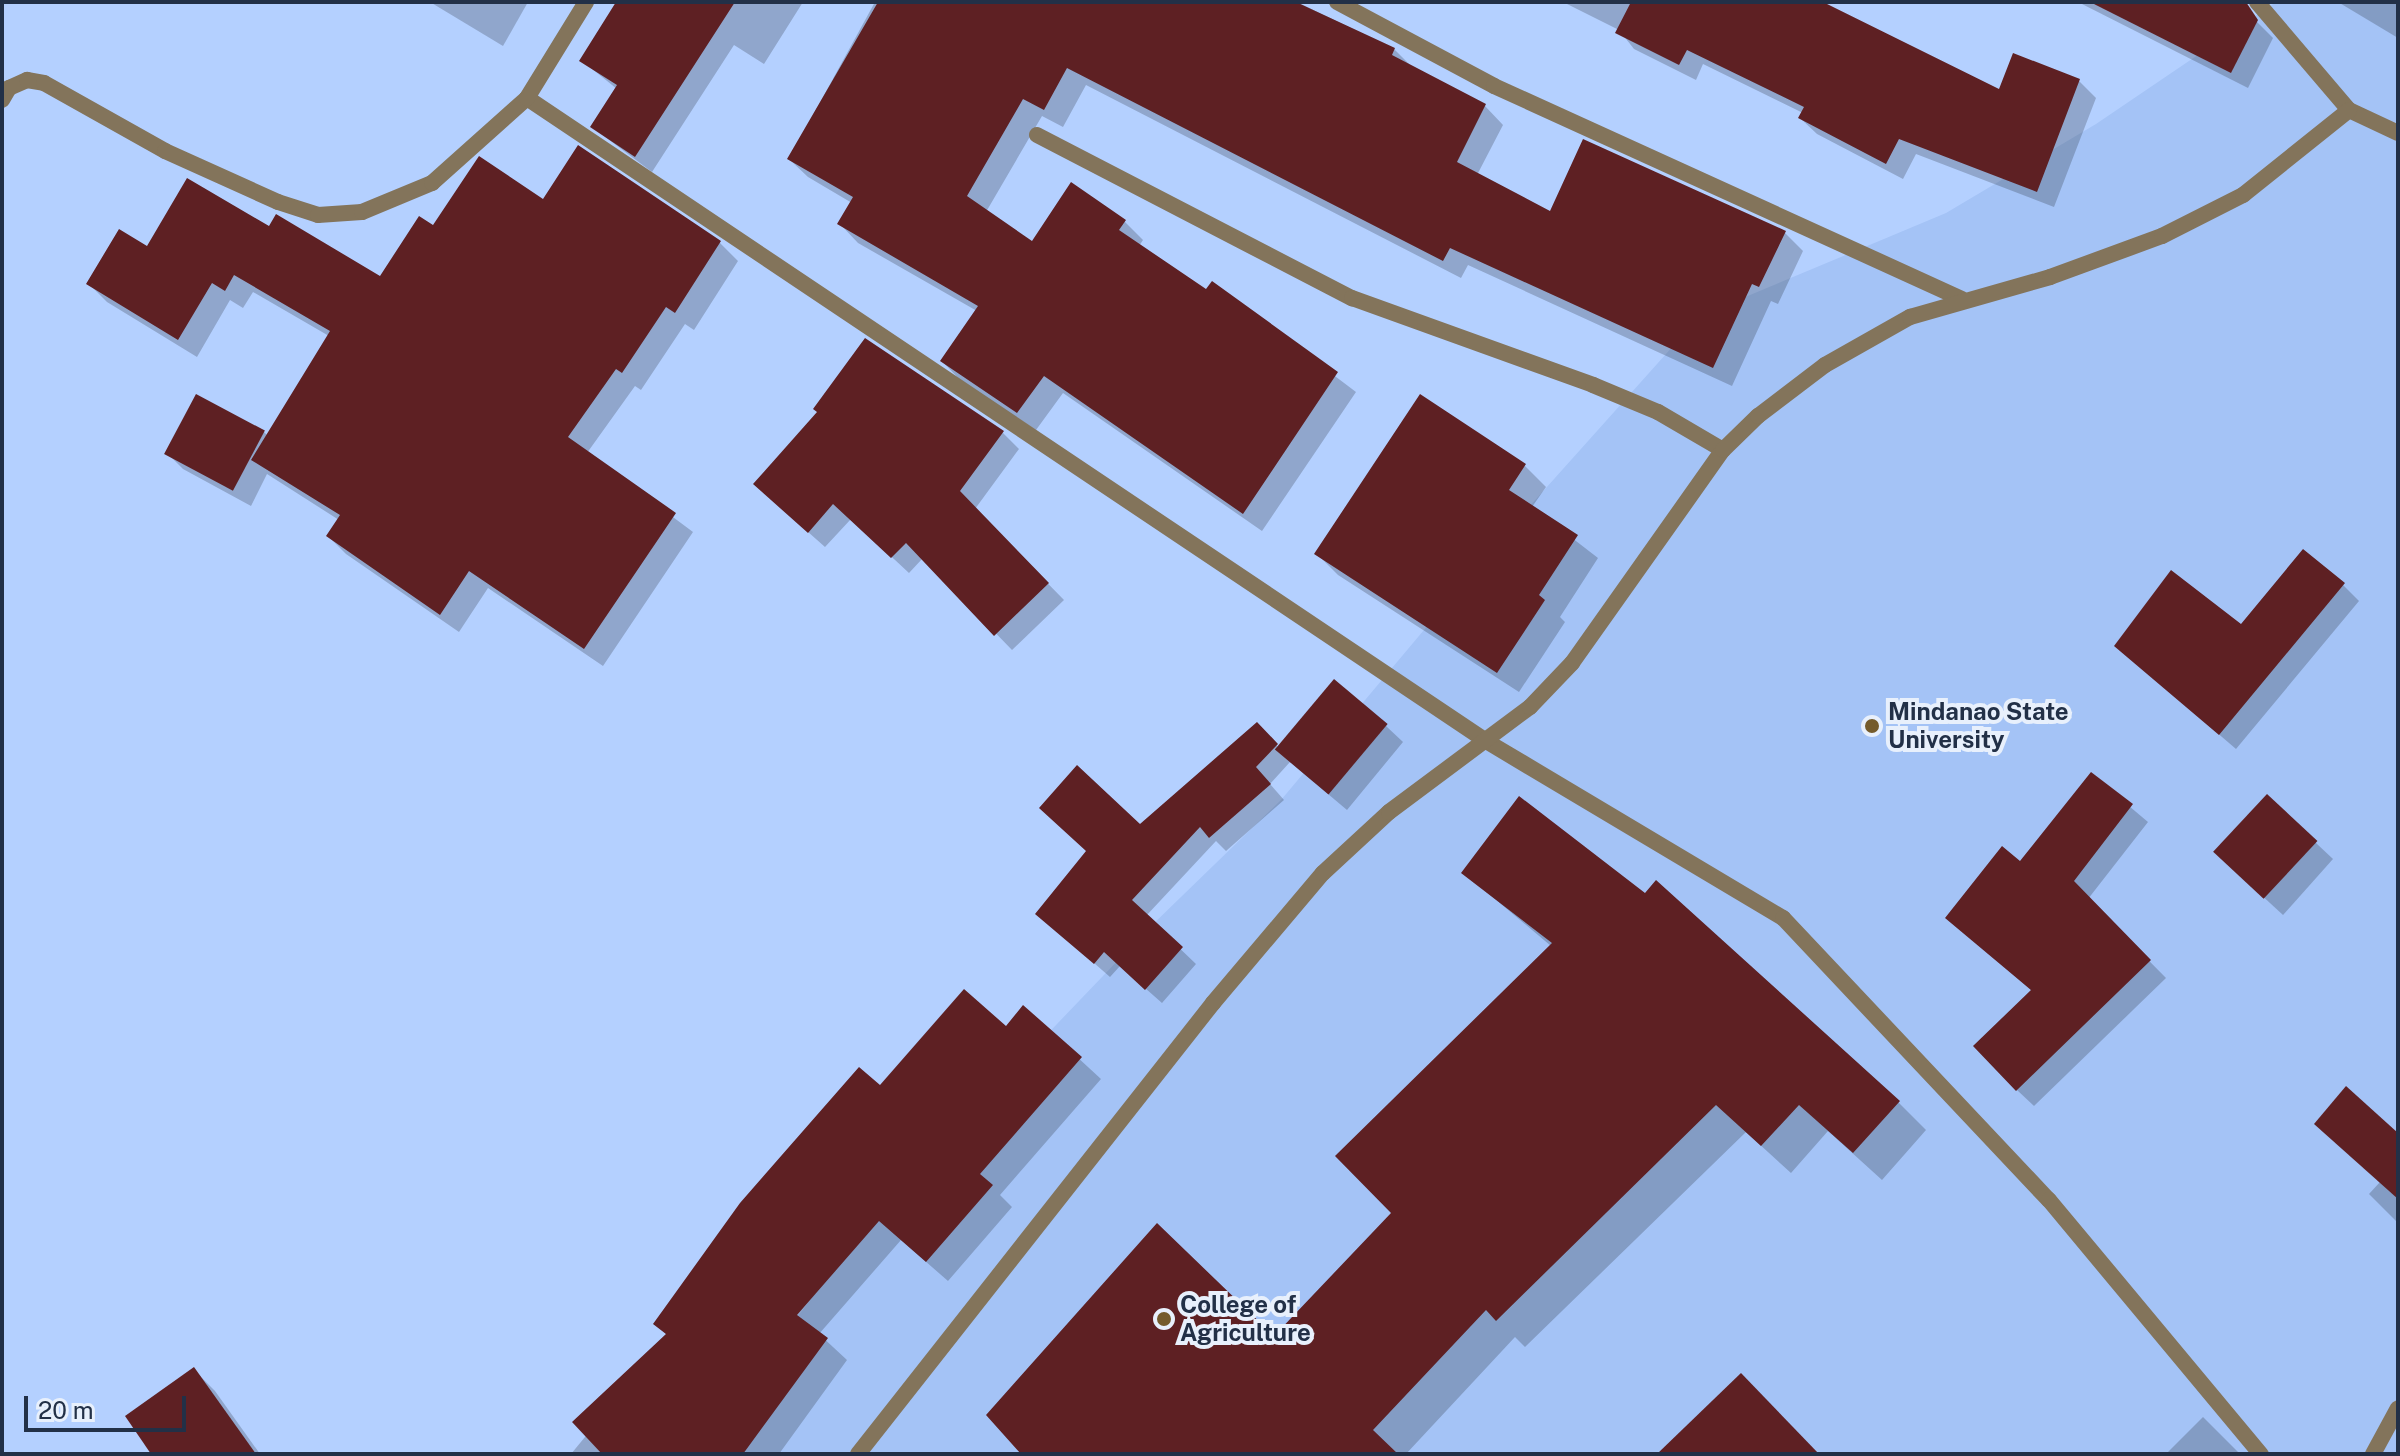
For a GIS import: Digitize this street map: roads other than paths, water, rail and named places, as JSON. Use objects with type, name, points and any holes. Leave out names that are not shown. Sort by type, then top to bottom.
[{"type":"street","points":[[2,100],[9,88],[27,80],[44,83],[165,151],[318,215],[362,212],[432,183],[527,98],[586,2]]},
{"type":"street","points":[[1337,2],[1494,86],[1962,299]]},
{"type":"street","points":[[2257,2],[2349,110],[2398,133]]},
{"type":"street","points":[[527,98],[1486,741],[1783,918],[2049,1200],[2261,1454]]},
{"type":"street","points":[[858,1454],[1213,1003],[1323,873],[1389,812],[1530,707],[1572,663],[1723,450],[1758,416],[1825,365],[1910,317],[1962,299],[2050,277],[2162,236],[2243,195],[2349,110]]},
{"type":"street","points":[[1037,135],[1352,298],[1593,385],[1658,412],[1723,450]]},
{"type":"street","points":[[2373,1454],[2398,1408]]},
{"type":"place","name":"Mindanao State University","points":[[1872,726]]},
{"type":"place","name":"College of Agriculture","points":[[1164,1319]]}]
